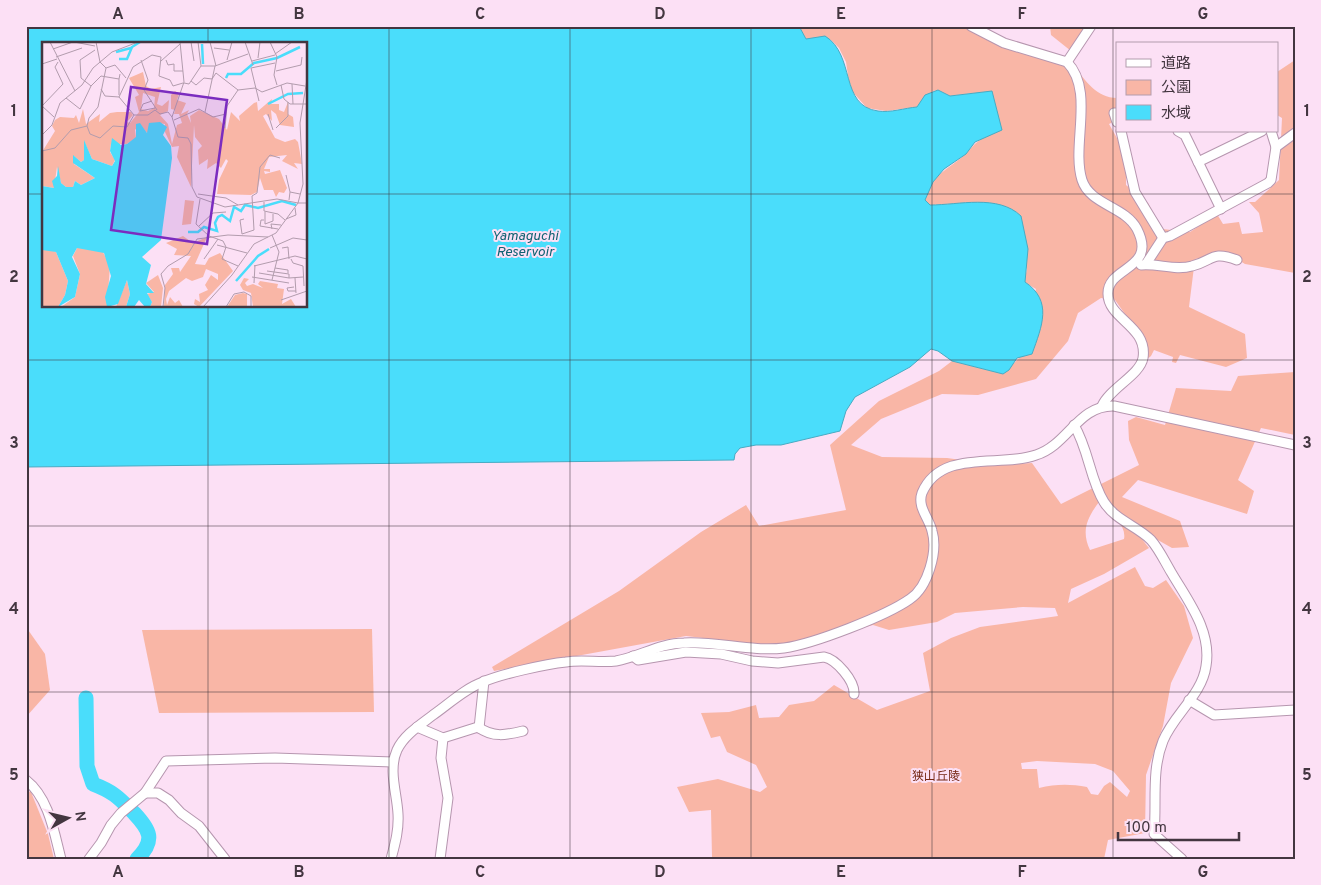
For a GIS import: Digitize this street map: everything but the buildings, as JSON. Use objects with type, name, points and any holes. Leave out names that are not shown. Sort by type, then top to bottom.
[{"type":"street","points":[[971,26],[1004,43],[1068,62],[1074,69],[1079,81],[1081,177],[1084,186],[1090,193],[1125,215],[1138,230],[1141,248],[1139,258],[1133,266],[1111,282],[1108,296],[1110,304],[1140,337],[1143,357],[1139,367],[1118,384],[1102,406]]},
{"type":"street","points":[[1068,62],[1091,26]]},
{"type":"street","points":[[1121,132],[1135,192],[1162,238]]},
{"type":"street","points":[[1180,132],[1185,135],[1221,209]]},
{"type":"street","points":[[1198,162],[1260,132]]},
{"type":"street","points":[[1146,264],[1162,238],[1170,236],[1221,209],[1271,180],[1276,147],[1271,132]]},
{"type":"street","points":[[1276,147],[1295,133]]},
{"type":"street","points":[[1133,266],[1146,264],[1169,267],[1192,266],[1206,259],[1220,256],[1237,260]]},
{"type":"street","points":[[391,859],[398,833],[393,762],[401,743],[417,727],[458,696],[484,681],[567,661],[606,662],[683,643],[785,648],[848,628],[909,600],[920,590],[928,575],[933,534],[921,500],[922,494],[930,481],[946,469],[966,462],[1016,459],[1041,454],[1056,444],[1084,415],[1102,406],[1114,406],[1295,445]]},
{"type":"street","points":[[1074,425],[1084,442],[1097,488],[1104,502],[1118,517],[1152,541],[1194,609],[1206,643],[1207,659],[1204,674],[1163,740],[1155,775],[1154,834],[1182,859]]},
{"type":"street","points":[[633,656],[638,660],[696,652],[778,663],[824,657],[830,658],[843,671],[854,688],[854,694]]},
{"type":"street","points":[[480,728],[484,681]]},
{"type":"street","points":[[1189,700],[1214,715],[1295,710]]},
{"type":"street","points":[[417,727],[443,738],[480,728]]},
{"type":"street","points":[[480,728],[486,733],[499,736],[523,731]]},
{"type":"street","points":[[440,859],[448,798],[441,758],[443,738]]},
{"type":"street","points":[[89,859],[121,813],[145,793],[166,761],[275,758],[393,762]]},
{"type":"street","points":[[26,780],[33,785],[43,801],[61,859]]},
{"type":"street","points":[[145,793],[158,793],[169,800],[181,813],[198,826],[225,859]]},
{"type":"green space","name":"狭山丘陵","points":[[799,26],[991,26],[989,33],[1057,60],[1065,67],[1074,65],[1092,88],[1103,95],[1116,98],[1116,120],[1109,124],[1126,154],[1126,185],[1148,203],[1162,229],[1190,232],[1217,214],[1223,224],[1239,222],[1242,234],[1263,232],[1259,213],[1249,202],[1255,202],[1279,180],[1282,118],[1278,116],[1278,71],[1295,60],[1295,273],[1245,264],[1227,253],[1195,259],[1189,307],[1245,334],[1247,358],[1226,367],[1180,355],[1176,363],[1172,362],[1173,357],[1154,350],[1146,360],[1145,342],[1115,300],[1101,298],[1078,313],[1068,341],[1036,379],[978,395],[942,394],[881,419],[851,445],[882,457],[947,458],[997,465],[1032,463],[1061,504],[1139,465],[1129,440],[1128,421],[1136,417],[1165,425],[1176,388],[1231,391],[1238,376],[1295,372],[1295,435],[1261,428],[1238,480],[1254,491],[1247,514],[1138,480],[1122,497],[1180,521],[1189,547],[1172,548],[1149,535],[1141,538],[1149,548],[1104,574],[1071,589],[1068,603],[1135,567],[1145,586],[1153,588],[1166,580],[1184,606],[1193,638],[1171,683],[1163,726],[1146,775],[1145,833],[1108,840],[1104,859],[733,859],[712,857],[711,810],[689,812],[677,787],[718,779],[760,792],[767,787],[756,765],[727,752],[720,736],[711,738],[701,713],[729,712],[756,705],[759,718],[779,717],[789,705],[814,701],[834,685],[877,710],[930,691],[923,653],[951,638],[980,627],[1058,616],[1055,608],[1023,607],[955,613],[937,622],[889,630],[873,625],[820,639],[772,646],[686,636],[494,671],[492,667],[619,591],[701,532],[746,505],[759,526],[846,510],[830,445],[879,401],[939,371],[952,361],[1003,374],[1021,356],[1036,289],[1024,282],[1027,269],[991,203],[930,205],[925,200],[934,180],[985,137],[974,93],[950,96],[938,90],[933,91],[917,107],[886,111],[867,108],[850,89],[846,62],[839,48],[831,40],[806,39]],"holes":[[[1099,502],[1123,528],[1124,539],[1090,550],[1086,537],[1087,525],[1091,514]],[[1037,761],[1095,764],[1113,771],[1130,791],[1127,797],[1110,782],[1104,786],[1098,795],[1091,794],[1087,787],[1081,786],[1057,785],[1039,788],[1037,769],[1022,769],[1021,763]]]},
{"type":"green space","points":[[1050,26],[1088,26],[1071,51],[1051,35]]},
{"type":"green space","points":[[26,627],[45,654],[50,690],[26,717]]},
{"type":"green space","points":[[372,629],[374,712],[159,713],[142,630]]},
{"type":"green space","points":[[26,791],[31,792],[48,834],[54,859],[26,859]]},
{"type":"water","name":"Yamaguchi Reservoir","points":[[26,26],[799,26],[806,39],[825,36],[835,44],[841,55],[852,90],[858,100],[866,107],[878,111],[892,111],[917,107],[925,95],[938,90],[950,96],[992,91],[1002,130],[975,142],[966,154],[944,169],[933,182],[925,200],[930,205],[990,203],[1012,209],[1021,216],[1028,249],[1025,282],[1034,289],[1039,297],[1043,315],[1032,354],[1017,358],[1009,370],[1003,374],[952,361],[938,351],[931,349],[910,367],[855,397],[846,411],[840,431],[781,445],[756,445],[740,448],[735,454],[734,460],[26,467]]},
{"type":"waterway","points":[[86,698],[87,766],[93,784],[120,799],[140,819],[147,830],[149,841],[137,859]]}]
